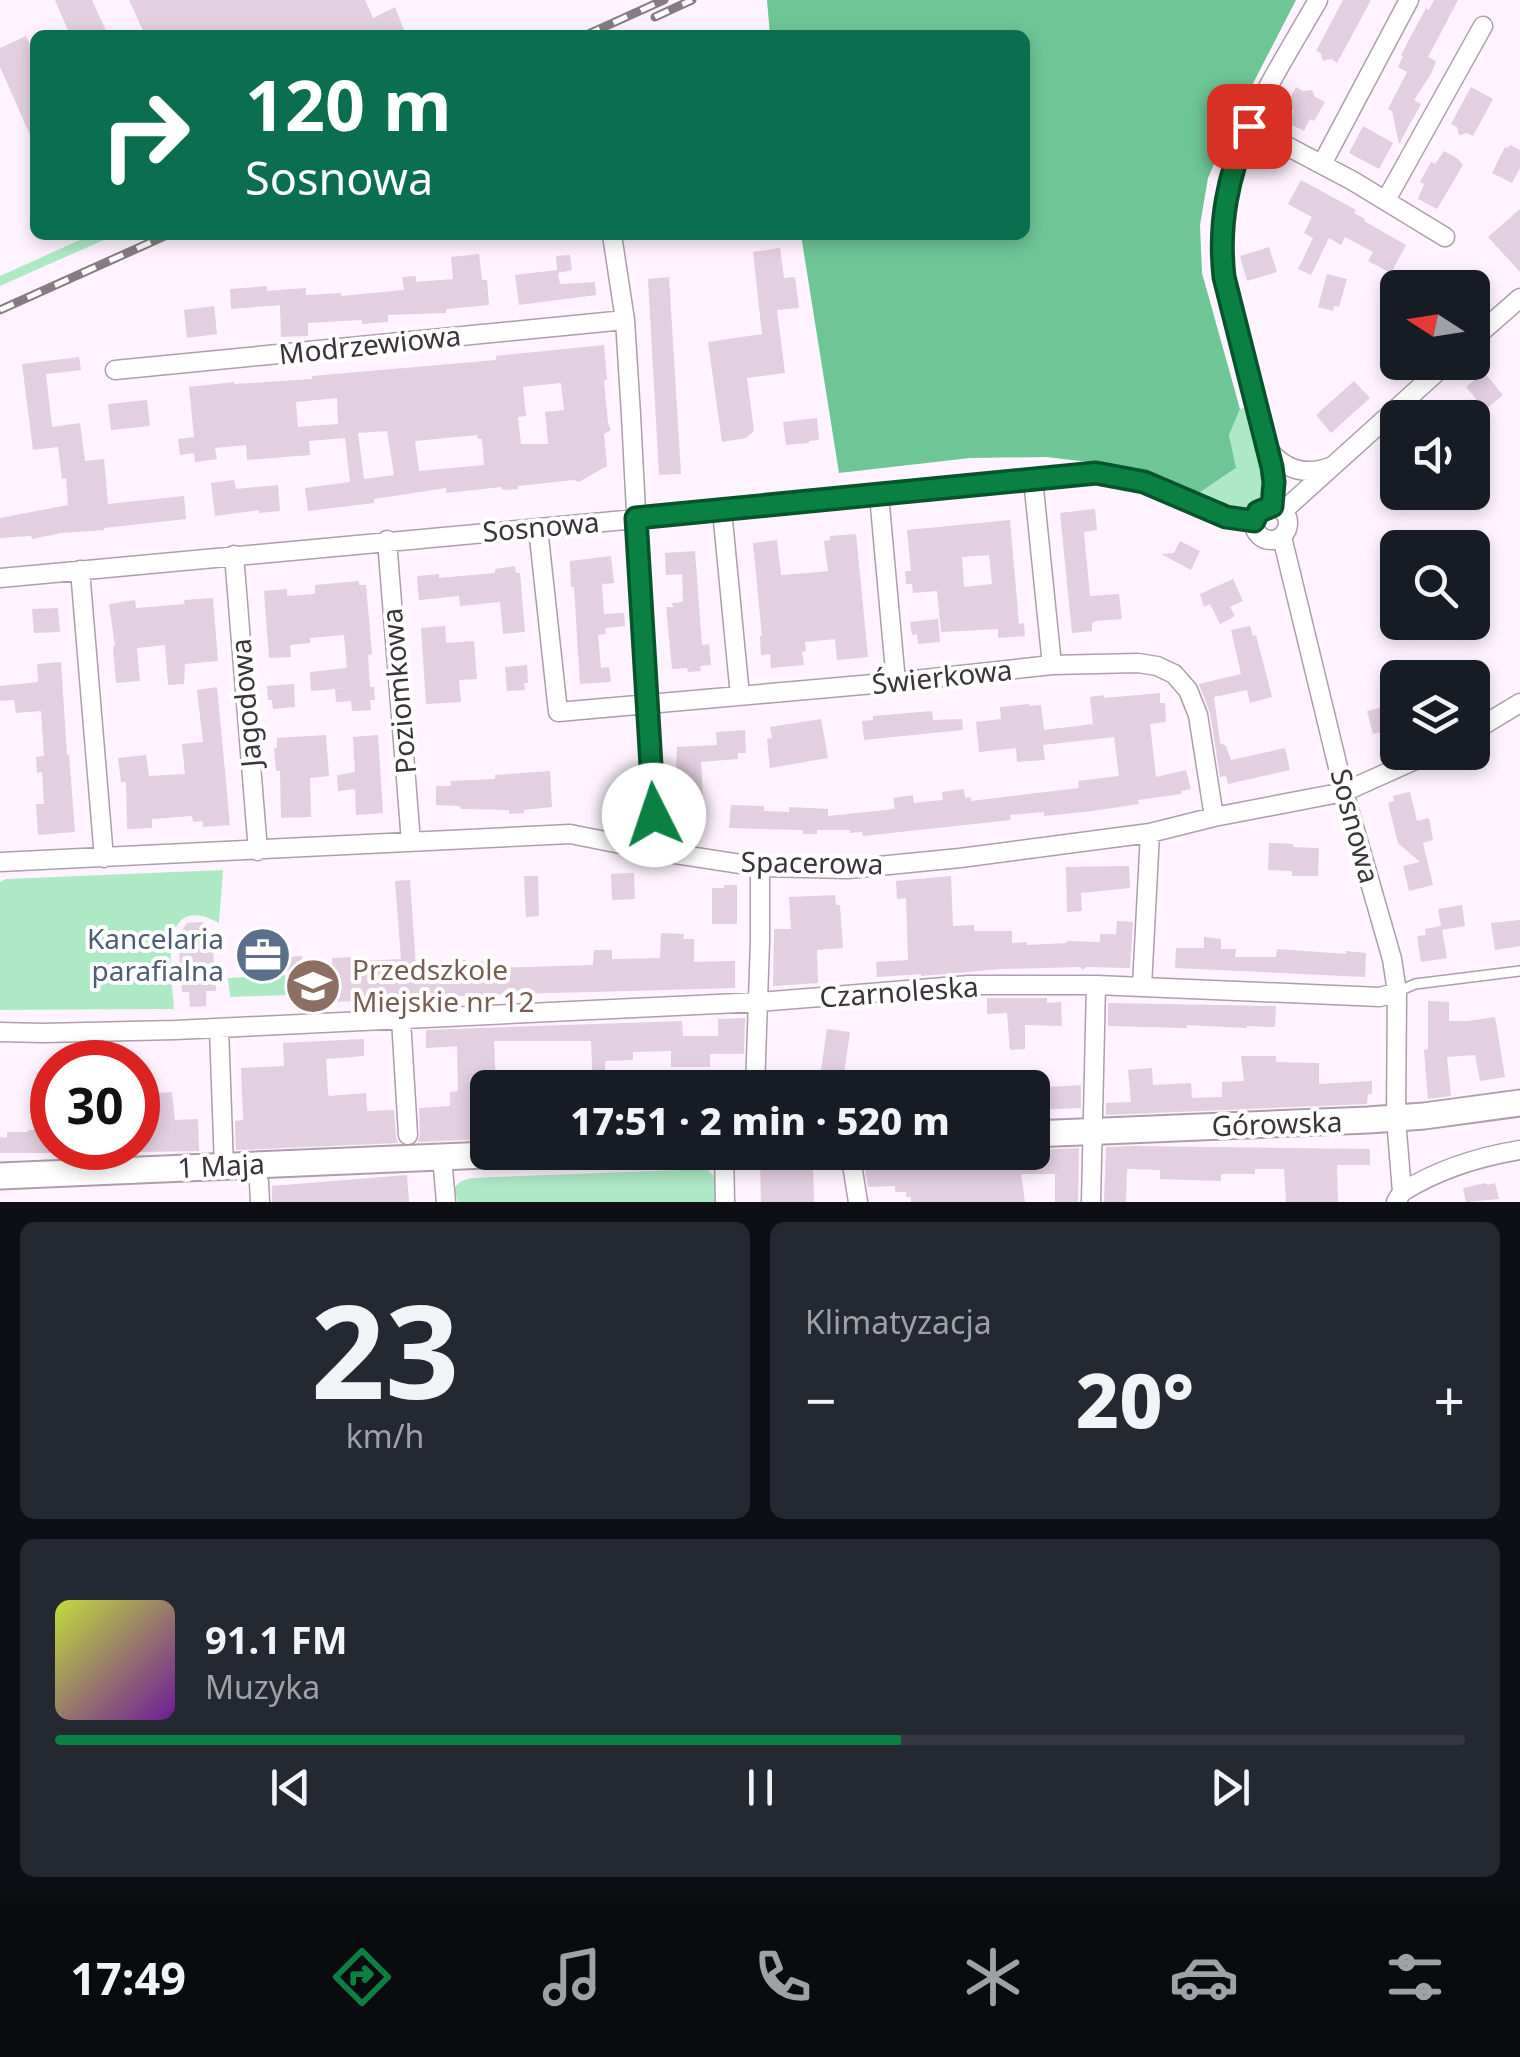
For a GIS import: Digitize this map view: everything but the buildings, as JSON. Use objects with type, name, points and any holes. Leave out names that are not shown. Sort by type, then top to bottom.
[{"type":"street","points":[[1318,0],[1249,126],[1226,194],[1221,252],[1228,292],[1267,447],[1278,508],[1288,522],[1282,537],[1275,540],[1264,539],[1256,532],[1254,521],[1258,512],[1278,508],[1338,460]]},
{"type":"street","points":[[1322,164],[1408,0]]},
{"type":"street","points":[[1386,200],[1483,26]]},
{"type":"street","points":[[1249,126],[1386,200],[1445,237]]},
{"type":"street","points":[[613,240],[625,320],[656,852]]},
{"type":"street","points":[[1490,324],[1520,298]]},
{"type":"street","name":"Modrzewiowa","points":[[114,370],[625,320]]},
{"type":"street","points":[[1267,447],[1285,466],[1299,471],[1327,469],[1428,380]]},
{"type":"street","name":"Sosnowa","points":[[0,578],[1096,473],[1144,482],[1226,517],[1254,521]]},
{"type":"street","points":[[1034,479],[1052,665]]},
{"type":"street","points":[[879,494],[896,682]]},
{"type":"street","points":[[722,510],[740,696]]},
{"type":"street","name":"Świerkowa","points":[[538,528],[558,712],[1052,665],[1138,662],[1174,674],[1188,690],[1198,715],[1214,817]]},
{"type":"street","name":"Sosnowa","points":[[1282,537],[1344,792],[1392,959],[1396,992],[1399,1197]]},
{"type":"street","name":"Poziomkowa","points":[[387,540],[411,842]]},
{"type":"street","name":"Jagodowa","points":[[234,555],[258,850]]},
{"type":"street","points":[[80,570],[104,858]]},
{"type":"street","points":[[1490,721],[1520,702]]},
{"type":"street","name":"Spacerowa","points":[[0,862],[570,834],[656,852],[760,867],[848,868],[996,855],[1150,833],[1344,792],[1393,770]]},
{"type":"street","points":[[1142,986],[1150,833]]},
{"type":"street","points":[[756,1070],[760,867]]},
{"type":"street","name":"Czarnoleska","points":[[0,1032],[219,1028],[759,1002],[970,985],[1142,986],[1380,997],[1396,992]]},
{"type":"street","points":[[1091,1202],[1096,985]]},
{"type":"street","points":[[401,1019],[408,1136]]},
{"type":"street","points":[[219,1028],[224,1166]]},
{"type":"street","name":"Górowska","points":[[1050,1133],[1396,1118],[1520,1104]]},
{"type":"street","points":[[1399,1197],[1443,1170],[1474,1158],[1520,1150]]},
{"type":"street","name":"1 Maja","points":[[0,1176],[470,1156]]},
{"type":"street","points":[[442,1157],[446,1202]]},
{"type":"street","points":[[253,1164],[260,1202]]},
{"type":"street","points":[[724,1170],[725,1202]]},
{"type":"street","points":[[853,1170],[858,1202]]},
{"type":"lane","points":[[1396,992],[1415,984],[1520,971]]},
{"type":"green space","points":[[767,0],[1296,0],[1208,178],[1200,225],[1202,273],[1240,409],[1229,435],[1236,468],[1196,495],[1124,466],[1046,457],[970,458],[839,473],[802,240],[1030,240],[1030,30],[770,30]]},
{"type":"green space","points":[[80,240],[104,240],[0,286],[0,276]]},
{"type":"green space","points":[[1252,406],[1265,486],[1259,498],[1252,505],[1235,509],[1196,495],[1235,469],[1229,435],[1240,409]]},
{"type":"green space","points":[[223,870],[219,923],[199,916],[185,917],[172,941],[174,1009],[0,1010],[0,882]]},
{"type":"green space","points":[[285,975],[286,995],[230,997],[228,978]]},
{"type":"green space","points":[[707,1170],[716,1178],[716,1202],[458,1202],[454,1188],[472,1178]]},
{"type":"railway","points":[[597,30],[664,0]]},
{"type":"railway","points":[[655,17],[692,0]]},
{"type":"railway","points":[[0,310],[156,240]]},
{"type":"place","name":"Kancelaria parafialna","points":[[263,955]]},
{"type":"place","name":"Przedszkole Miejskie nr 12","points":[[313,986]]},
{"type":"route","points":[[654,815],[636,518],[1096,473],[1144,482],[1226,517],[1254,521],[1258,512],[1272,506],[1272,467],[1221,252],[1226,194],[1249,126]]}]
